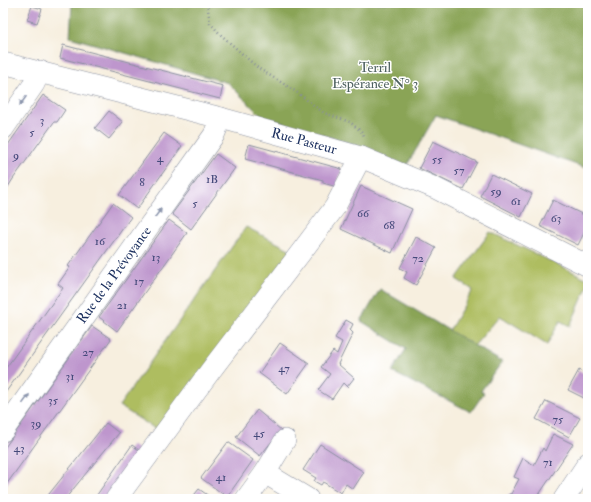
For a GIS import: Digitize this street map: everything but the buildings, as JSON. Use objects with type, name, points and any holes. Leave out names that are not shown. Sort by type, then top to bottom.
[{"type":"street","name":"Rue Pasteur","points":[[3,62],[221,118],[361,157],[436,188],[588,266]]},
{"type":"street","points":[[3,129],[34,84],[40,71]]},
{"type":"street","name":"Rue de la Prévoyance","points":[[3,431],[214,135],[221,118]]},
{"type":"street","points":[[116,499],[211,370],[335,207],[361,157]]},
{"type":"street","points":[[246,499],[266,473],[285,440]]},
{"type":"street","points":[[564,499],[588,463]]},
{"type":"street","points":[[266,473],[308,499]]},
{"type":"path","points":[[207,3],[210,23],[258,68],[295,90],[324,113],[350,122],[363,133],[364,140],[361,157]]},
{"type":"green space","name":"Terril Espérance N° 3","points":[[72,3],[588,3],[588,169],[436,115],[406,167],[346,142],[261,116],[228,83],[70,37]]},
{"type":"green space","points":[[246,227],[297,253],[162,433],[119,406]]},
{"type":"green space","points":[[490,232],[588,279],[588,285],[570,326],[560,321],[547,345],[500,316],[474,346],[449,331],[473,290],[456,279]]},
{"type":"green space","points":[[380,289],[502,362],[481,391],[484,393],[471,412],[392,372],[406,349],[361,321]]}]
